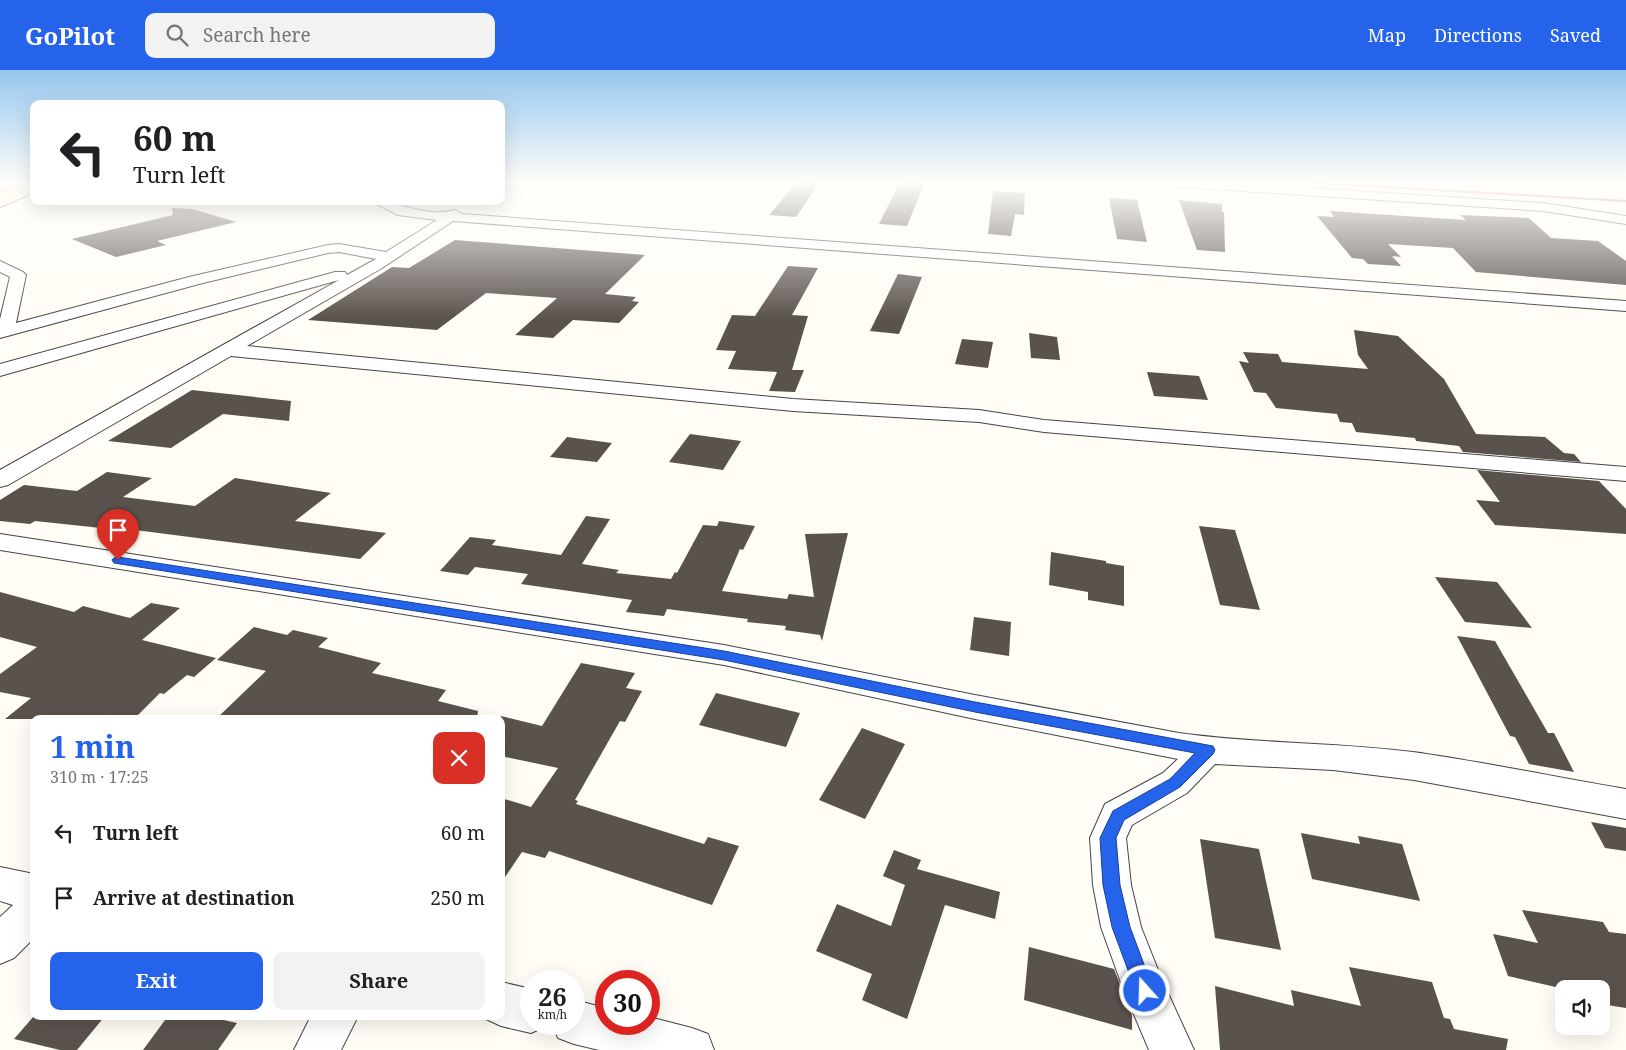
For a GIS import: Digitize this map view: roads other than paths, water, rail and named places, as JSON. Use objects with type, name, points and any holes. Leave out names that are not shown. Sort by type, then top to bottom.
[{"type":"street","points":[[0,480],[383,261],[435,228]]},
{"type":"street","points":[[594,228],[1626,306]]},
{"type":"street","points":[[5,332],[196,280],[328,249],[345,249],[383,261]]},
{"type":"street","points":[[0,370],[241,303],[383,261]]},
{"type":"street","points":[[0,266],[18,275],[5,332]]},
{"type":"street","points":[[196,280],[241,303]]},
{"type":"street","points":[[228,350],[794,405],[979,416],[1044,426],[1626,474]]},
{"type":"street","points":[[0,542],[724,655],[975,707],[1207,750],[1279,753],[1414,766],[1626,804]]},
{"type":"street","points":[[1172,1050],[1145,991],[1121,927],[1112,885],[1108,838],[1118,815],[1175,783],[1207,750]]},
{"type":"street","points":[[0,884],[30,891]]},
{"type":"street","points":[[0,944],[30,915]]},
{"type":"street","points":[[505,1005],[520,1008]]},
{"type":"street","points":[[316,1050],[334,1020]]},
{"type":"street","points":[[585,1025],[692,1050]]}]
